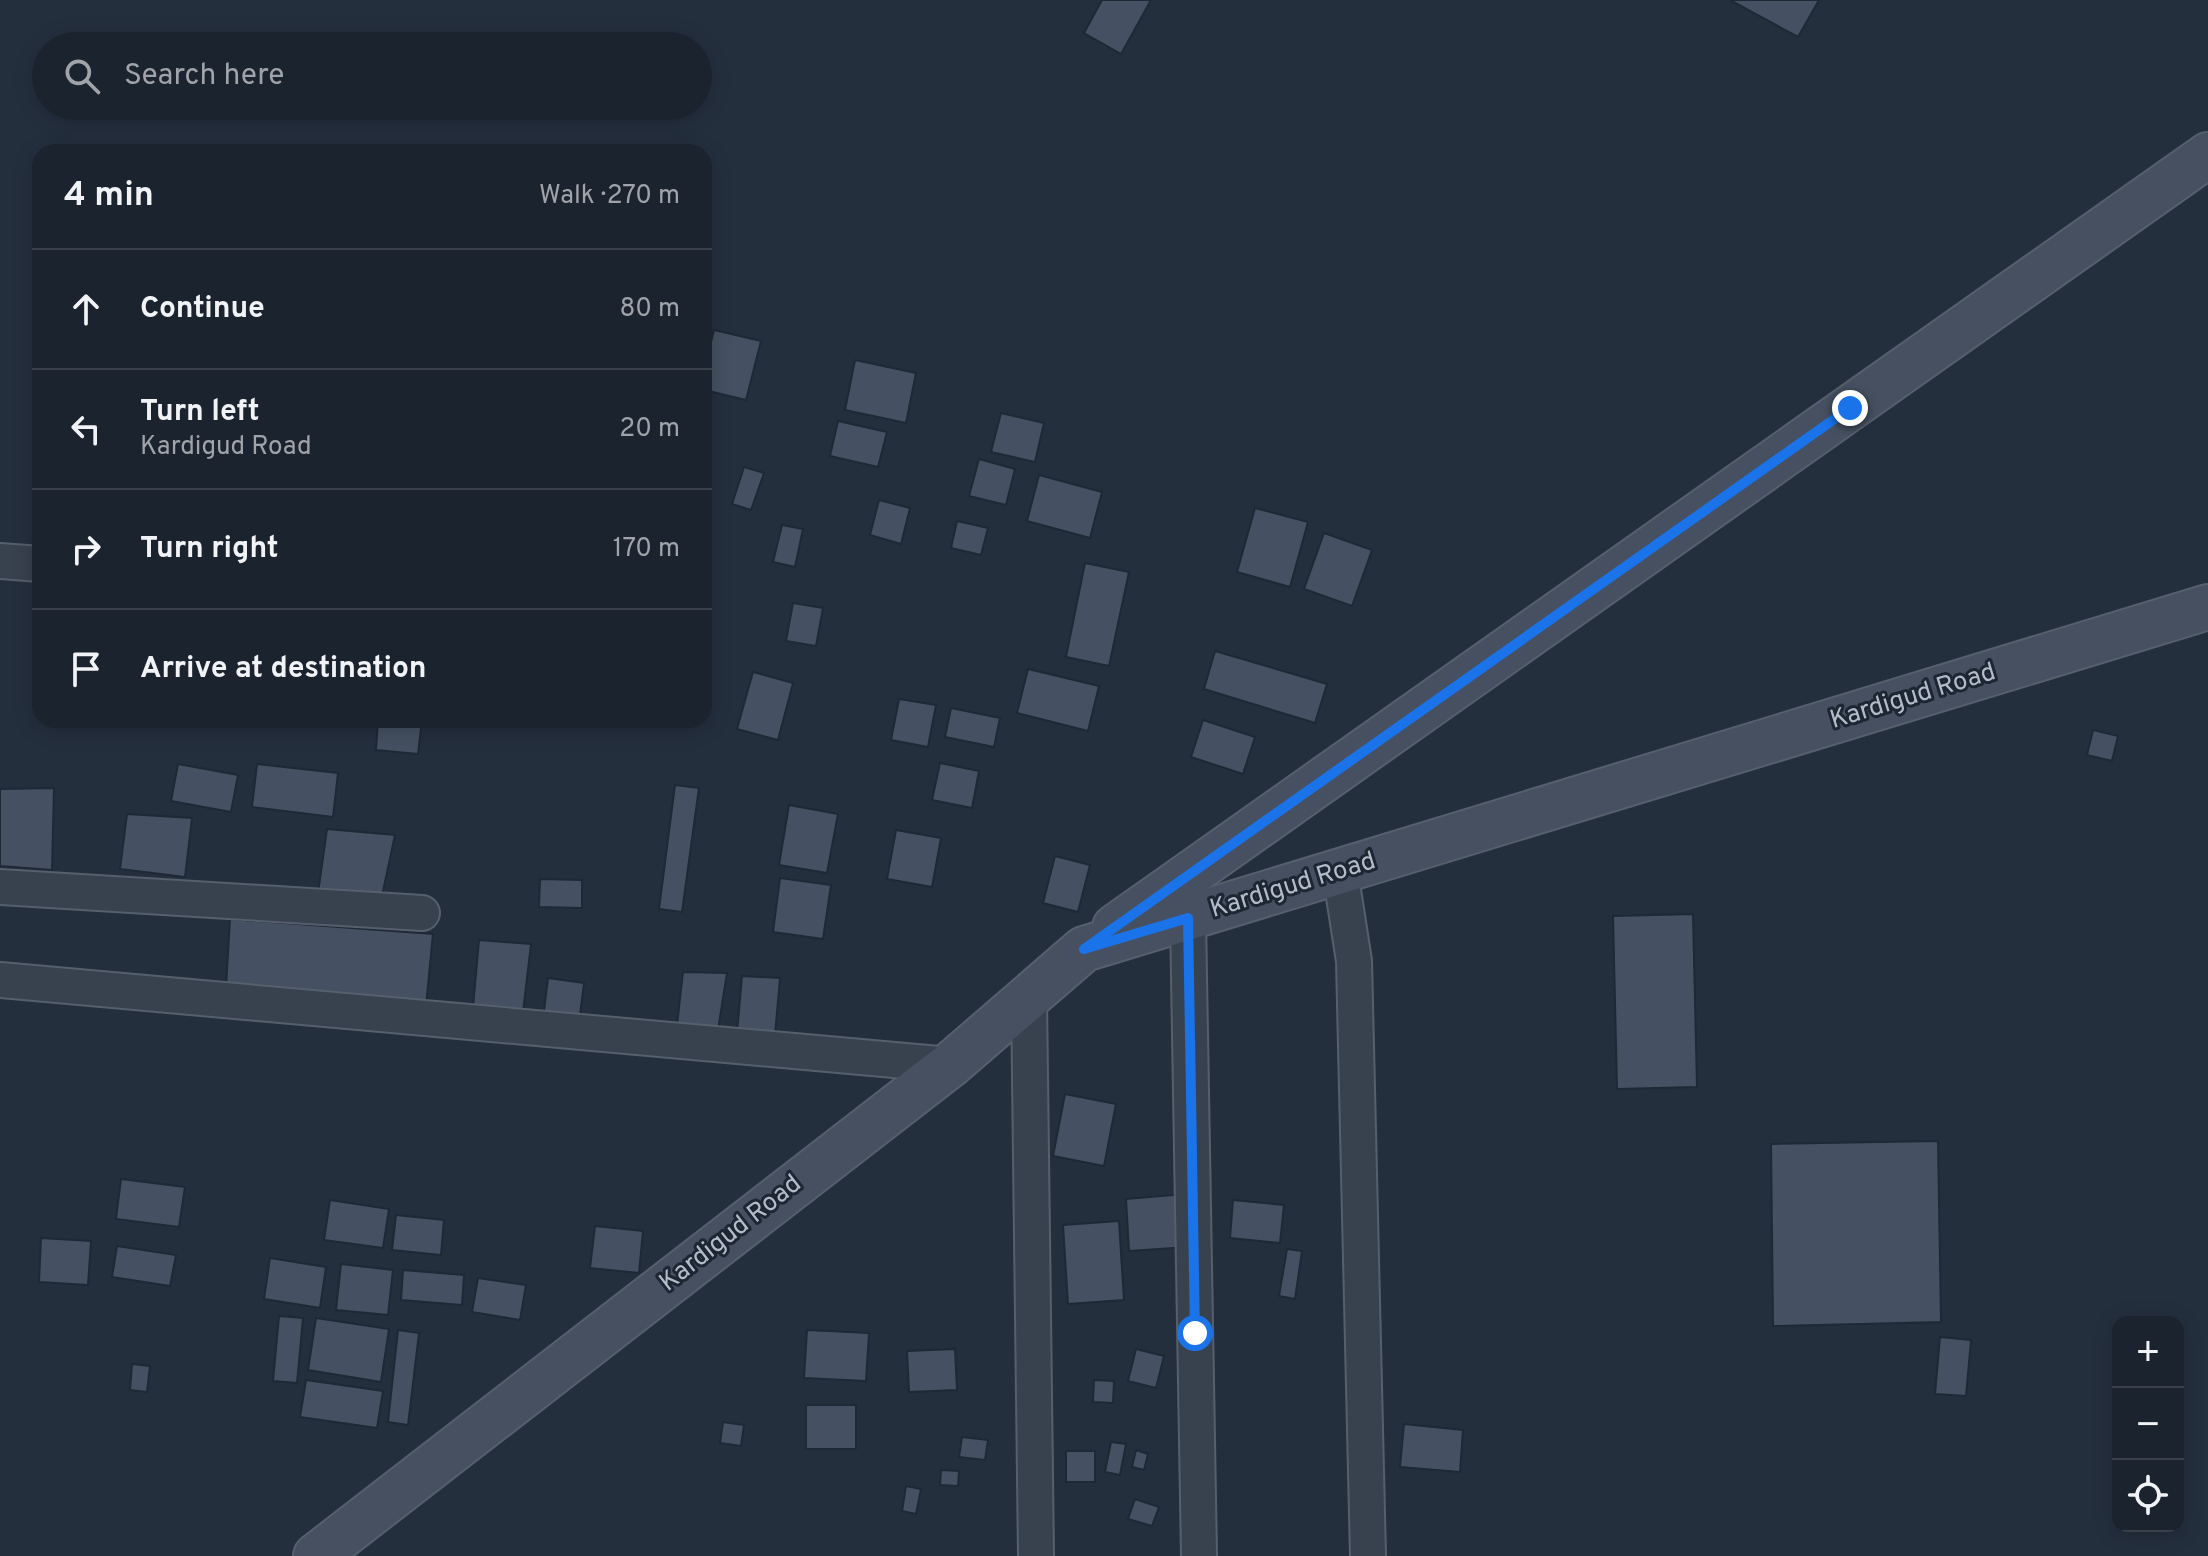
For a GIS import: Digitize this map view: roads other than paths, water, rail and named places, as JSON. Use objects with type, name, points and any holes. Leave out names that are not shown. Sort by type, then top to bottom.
[{"type":"street","points":[[1084,949],[2208,155]]},
{"type":"street","points":[[0,561],[32,563]]},
{"type":"street","name":"Kardigud Road","points":[[316,1556],[950,1065],[1084,949],[2208,607]]},
{"type":"street","points":[[1340,871],[1354,961],[1368,1556]]},
{"type":"street","points":[[0,887],[422,913]]},
{"type":"street","points":[[1188,918],[1199,1556]]},
{"type":"street","points":[[0,980],[950,1065]]},
{"type":"street","points":[[1029,997],[1036,1556]]}]
